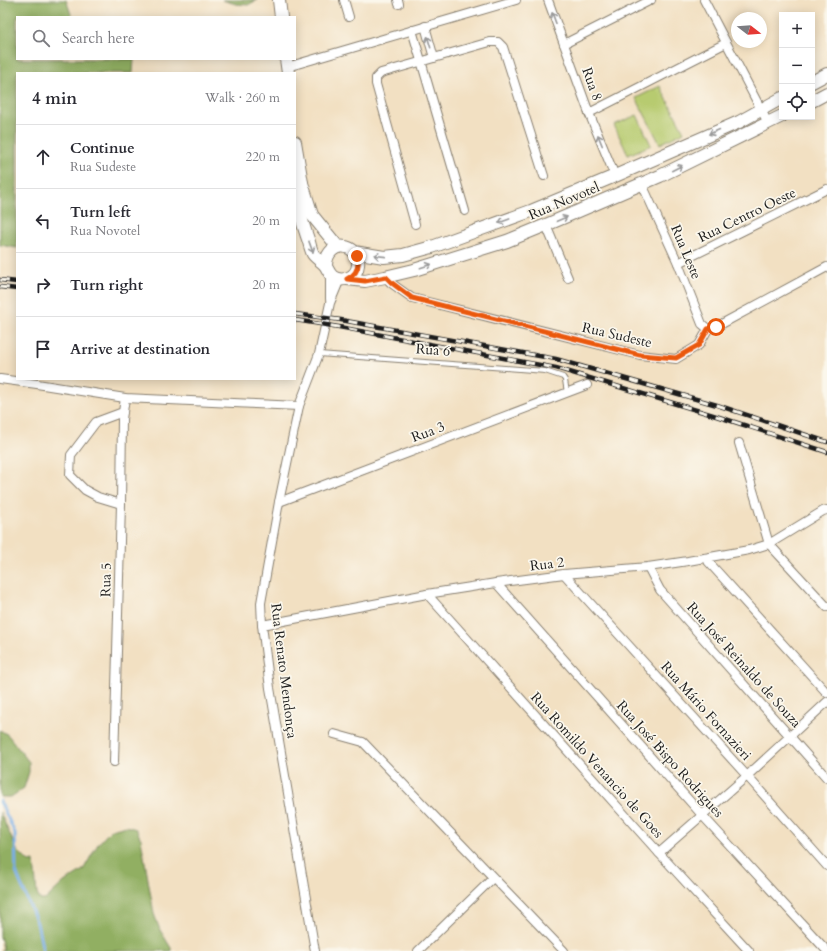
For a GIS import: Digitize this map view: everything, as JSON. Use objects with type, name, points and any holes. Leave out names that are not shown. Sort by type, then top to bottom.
[{"type":"street","points":[[279,0],[281,16]]},
{"type":"street","points":[[344,0],[349,17]]},
{"type":"street","points":[[287,66],[516,0]]},
{"type":"street","name":"Rua 8","points":[[548,0],[589,113],[615,176]]},
{"type":"street","points":[[564,44],[651,0]]},
{"type":"street","points":[[704,0],[768,123]]},
{"type":"street","points":[[425,26],[434,58]]},
{"type":"street","points":[[412,30],[465,211]]},
{"type":"street","points":[[415,224],[376,84],[376,78],[382,73],[490,42],[498,42],[503,47],[544,176]]},
{"type":"street","points":[[589,113],[726,42]]},
{"type":"street","points":[[815,80],[827,74]]},
{"type":"street","points":[[815,99],[827,93]]},
{"type":"street","name":"Rua Novotel","points":[[354,252],[384,257],[403,255],[432,247],[531,211],[615,176],[739,122],[779,100]]},
{"type":"street","name":"Rua Novotel","points":[[336,274],[365,281],[386,277],[414,270],[507,241],[660,176],[779,118]]},
{"type":"street","points":[[296,148],[302,183],[312,215],[338,247]]},
{"type":"street","points":[[601,202],[615,176],[642,184]]},
{"type":"street","points":[[302,183],[297,200],[303,226],[314,254],[336,274],[351,277],[357,270],[358,260],[354,252],[347,247],[338,247],[333,249],[327,256],[336,274]]},
{"type":"street","name":"Rua Leste","points":[[642,184],[678,263],[702,324],[708,329]]},
{"type":"street","name":"Rua Centro Oeste","points":[[678,263],[827,189]]},
{"type":"street","points":[[546,225],[568,278]]},
{"type":"street","points":[[708,329],[716,327],[827,267]]},
{"type":"street","name":"Rua Renato Mendonça","points":[[315,951],[270,688],[262,625],[261,603],[279,502],[299,406],[319,354],[336,274]]},
{"type":"street","name":"Rua Sudeste","points":[[386,277],[412,298],[640,355],[676,358],[699,345],[708,329]]},
{"type":"street","points":[[0,379],[125,398],[299,406]]},
{"type":"street","name":"Rua 3","points":[[279,502],[587,385]]},
{"type":"street","name":"Rua 5","points":[[114,762],[122,419],[125,398]]},
{"type":"street","points":[[121,504],[98,497],[85,490],[70,475],[71,455],[96,422],[123,412]]},
{"type":"street","points":[[739,443],[769,544],[827,606]]},
{"type":"street","name":"Rua 2","points":[[262,625],[427,594],[496,583],[564,574],[648,566],[749,550],[769,544],[826,512]]},
{"type":"street","points":[[705,558],[827,693]]},
{"type":"street","name":"Rua José Reinaldo de Souza","points":[[648,566],[660,590],[827,778]]},
{"type":"street","name":"Rua Mário Fornazieri","points":[[564,574],[827,866]]},
{"type":"street","name":"Rua José Bispo Rodrigues","points":[[496,583],[702,815],[827,951]]},
{"type":"street","name":"Rua Romildo Venancio de Goes","points":[[427,594],[749,951]]},
{"type":"street","points":[[659,853],[747,776],[827,702]]},
{"type":"street","points":[[334,734],[363,742],[564,951]]},
{"type":"street","points":[[418,951],[493,878]]},
{"type":"lane","name":"Rua 6","points":[[319,354],[545,371],[563,377],[565,380],[567,393]]},
{"type":"green space","points":[[0,0],[66,0],[72,16],[16,16],[16,60],[134,60],[133,72],[16,72],[16,248],[0,245]]},
{"type":"green space","points":[[222,0],[257,0],[248,5],[236,4]]},
{"type":"green space","points":[[660,86],[684,132],[660,144],[636,98]]},
{"type":"green space","points":[[637,115],[651,145],[628,155],[614,125]]},
{"type":"green space","points":[[0,730],[8,735],[29,762],[29,772],[24,788],[11,797],[0,797]]},
{"type":"green space","points":[[0,812],[17,850],[29,862],[34,861],[37,894],[40,900],[45,900],[64,882],[83,870],[98,844],[111,830],[126,826],[136,829],[141,839],[154,914],[160,930],[171,948],[171,951],[2,951],[3,948],[0,936]]},
{"type":"waterway","points":[[0,801],[15,833],[16,872],[37,923],[43,951]]},
{"type":"railway","points":[[0,280],[16,282]]},
{"type":"railway","points":[[0,287],[16,289]]},
{"type":"railway","points":[[296,314],[341,320],[556,359],[717,405],[827,442]]},
{"type":"railway","points":[[296,320],[556,368],[713,415],[827,452]]},
{"type":"route","points":[[357,256],[357,270],[355,274],[347,279],[365,281],[386,277],[412,298],[640,355],[676,358],[699,345],[708,329],[716,327]]}]
